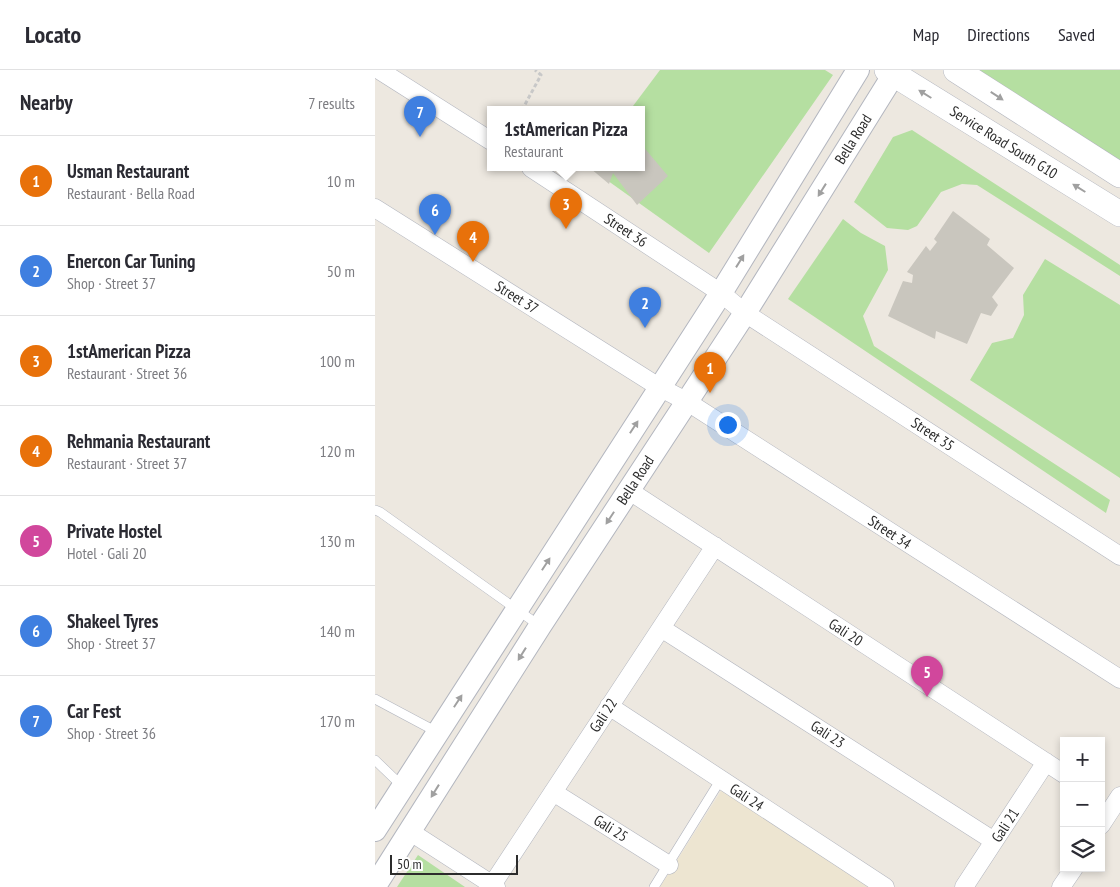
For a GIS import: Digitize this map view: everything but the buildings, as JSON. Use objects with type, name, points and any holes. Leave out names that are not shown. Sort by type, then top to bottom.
[{"type":"main road","points":[[955,70],[1120,175]]},
{"type":"main road","name":"Service Road South G10","points":[[890,72],[1120,214]]},
{"type":"street","points":[[379,70],[487,138]]},
{"type":"street","name":"Bella Road","points":[[375,830],[721,293],[858,70]]},
{"type":"street","name":"Bella Road","points":[[375,886],[540,626],[745,313],[890,72]]},
{"type":"street","name":"Street 36","points":[[536,171],[721,293],[745,313]]},
{"type":"street","name":"Street 37","points":[[375,208],[659,387]]},
{"type":"street","name":"Street 35","points":[[745,313],[1120,556]]},
{"type":"street","name":"Street 34","points":[[659,387],[686,401],[1120,679]]},
{"type":"street","name":"Gali 20","points":[[628,490],[1060,771]]},
{"type":"street","name":"Gali 22","points":[[494,886],[553,792],[715,546]]},
{"type":"street","name":"Gali 23","points":[[661,628],[995,841]]},
{"type":"street","name":"Gali 24","points":[[609,706],[885,887]]},
{"type":"street","points":[[434,738],[455,759]]},
{"type":"street","name":"Gali 21","points":[[965,887],[1047,762]]},
{"type":"street","name":"Gali 25","points":[[553,792],[669,864]]},
{"type":"street","points":[[1105,818],[1114,802]]},
{"type":"street","points":[[409,831],[494,886]]},
{"type":"lane","points":[[375,510],[540,626]]},
{"type":"lane","points":[[375,699],[434,738]]},
{"type":"lane","points":[[375,760],[403,787]]},
{"type":"lane","points":[[654,887],[721,779]]},
{"type":"path","points":[[524,106],[541,75],[535,70]]},
{"type":"shaded area","points":[[723,788],[877,887],[660,887]]},
{"type":"green space","points":[[660,70],[825,70],[833,75],[709,253],[594,171],[645,171],[645,106],[633,106]]},
{"type":"green space","points":[[975,70],[1120,70],[1120,164]]},
{"type":"green space","points":[[912,130],[1120,265],[1120,276],[977,185],[962,184],[941,192],[917,226],[908,230],[887,228],[854,202],[893,137]]},
{"type":"green space","points":[[843,219],[861,233],[885,246],[888,270],[863,316],[874,346],[1110,500],[1106,513],[788,299]]},
{"type":"green space","points":[[1045,259],[1120,305],[1120,478],[970,380],[992,343],[1013,338],[1024,315],[1023,295]]},
{"type":"green space","points":[[418,855],[465,887],[397,887]]},
{"type":"place","name":"Car Fest","points":[[420,137]]},
{"type":"place","name":"1stAmerican Pizza","points":[[566,229]]},
{"type":"place","name":"Shakeel Tyres","points":[[435,235]]},
{"type":"place","name":"Rehmania Restaurant","points":[[473,262]]},
{"type":"place","name":"Enercon Car Tuning","points":[[645,328]]},
{"type":"place","name":"Usman Restaurant","points":[[710,393]]},
{"type":"place","name":"Private Hostel","points":[[927,697]]}]
